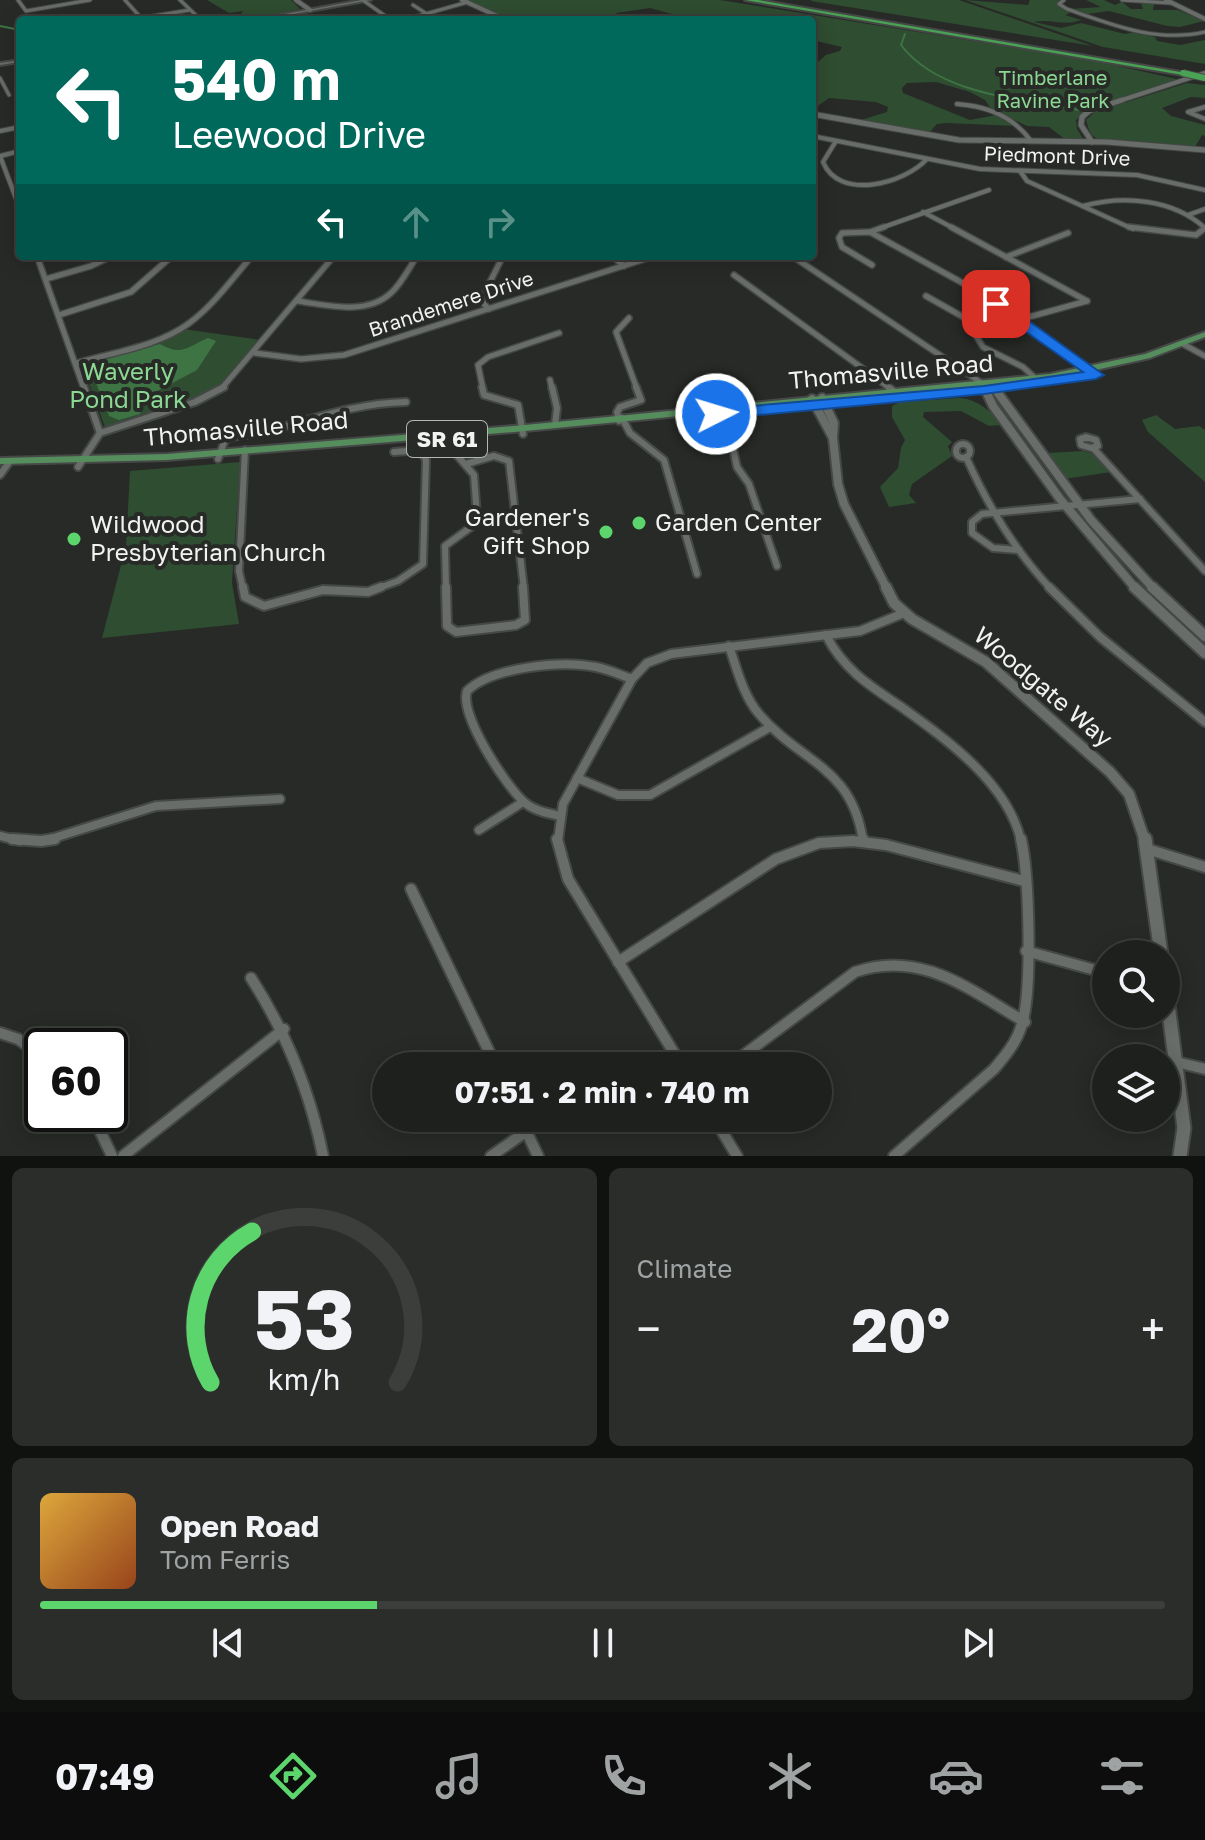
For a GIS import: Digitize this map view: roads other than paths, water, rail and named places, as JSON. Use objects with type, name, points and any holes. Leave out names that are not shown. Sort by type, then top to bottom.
[{"type":"highway","points":[[748,0],[1205,75]]},
{"type":"highway","points":[[765,0],[1187,72]]},
{"type":"main road","points":[[276,16],[366,0]]},
{"type":"main road","name":"Thomasville Road","points":[[1187,346],[1205,334]]},
{"type":"main road","name":"Thomasville Road","points":[[3,467],[219,456],[987,388],[1138,366],[1205,341]]},
{"type":"main road","name":"Thomasville Road","points":[[987,388],[1035,378],[1093,372]]},
{"type":"main road","name":"Thomasville Road","points":[[522,431],[555,425],[620,421]]},
{"type":"street","points":[[18,0],[26,11],[90,0]]},
{"type":"street","points":[[125,0],[139,16]]},
{"type":"street","points":[[180,0],[197,16]]},
{"type":"street","points":[[296,0],[310,10]]},
{"type":"street","points":[[366,0],[386,16]]},
{"type":"street","points":[[1064,0],[1059,5],[1070,11],[1153,35],[1180,38],[1205,32]]},
{"type":"street","points":[[1122,0],[1168,2],[1205,19]]},
{"type":"street","points":[[419,16],[465,1],[497,16]]},
{"type":"street","points":[[413,5],[427,14]]},
{"type":"street","points":[[158,16],[190,10]]},
{"type":"street","points":[[1092,142],[1081,125],[1082,117],[1089,111],[1205,75]]},
{"type":"street","points":[[0,78],[9,95]]},
{"type":"street","points":[[957,104],[974,105],[1007,119],[1024,129],[1031,141]]},
{"type":"street","points":[[1205,107],[1188,112],[1205,119]]},
{"type":"street","points":[[816,115],[938,138],[1092,142],[1205,150]]},
{"type":"street","name":"Piedmont Drive","points":[[816,137],[987,170],[1137,175],[1205,190]]},
{"type":"street","points":[[836,141],[823,158],[823,163],[835,179],[850,185],[869,185],[909,173],[922,167],[927,159]]},
{"type":"street","points":[[0,156],[16,199]]},
{"type":"street","points":[[1020,171],[1025,180],[1083,206],[1145,232],[1198,234],[1205,228],[1188,215],[1162,205],[1098,201],[1083,206]]},
{"type":"street","points":[[9,181],[16,179]]},
{"type":"street","points":[[872,265],[842,247],[839,242],[844,232],[870,232],[989,190]]},
{"type":"street","points":[[1188,215],[1205,209]]},
{"type":"street","points":[[923,212],[1087,301],[1018,320]]},
{"type":"street","points":[[870,232],[970,287],[1093,372]]},
{"type":"street","points":[[1006,257],[1068,233]]},
{"type":"street","points":[[39,260],[100,433]]},
{"type":"street","points":[[46,279],[103,260]]},
{"type":"street","points":[[59,315],[131,292],[167,260]]},
{"type":"street","points":[[77,363],[180,329],[196,318],[248,260]]},
{"type":"street","points":[[80,463],[100,433],[195,402],[218,391],[255,353],[331,260]]},
{"type":"street","points":[[297,301],[358,306],[376,303],[393,290],[414,260]]},
{"type":"street","points":[[489,309],[483,303],[483,296],[501,260]]},
{"type":"street","points":[[617,260],[624,266]]},
{"type":"street","name":"Brandemere Drive","points":[[255,353],[301,359],[335,357],[642,260]]},
{"type":"street","points":[[798,260],[987,388],[1076,505],[1132,570],[1205,636]]},
{"type":"street","points":[[734,275],[899,394]]},
{"type":"street","points":[[926,296],[965,318],[983,347],[1023,367],[1035,378]]},
{"type":"street","points":[[629,318],[616,332],[641,400],[620,407],[617,412],[632,438],[654,450],[664,460],[697,574]]},
{"type":"street","points":[[522,431],[516,404],[484,395],[478,365],[488,357],[559,333]]},
{"type":"street","points":[[1187,346],[1205,356]]},
{"type":"street","points":[[550,380],[557,408],[555,425]]},
{"type":"street","points":[[987,388],[1064,507],[1114,569],[1205,653]]},
{"type":"street","points":[[219,456],[225,440],[235,434],[255,434],[350,410],[406,402]]},
{"type":"street","name":"Woodgate Way","points":[[818,402],[833,438],[838,484],[844,504],[880,580],[904,613],[986,662],[1110,772],[1136,805],[1147,849],[1159,940]]},
{"type":"street","points":[[716,411],[732,444],[737,467],[749,484],[777,566]]},
{"type":"street","points":[[453,436],[455,453],[474,475],[477,517],[471,527],[445,546],[447,626],[456,632],[516,625],[525,620],[526,609],[509,461],[502,456],[466,464]]},
{"type":"street","points":[[1094,449],[1205,571]]},
{"type":"street","points":[[245,453],[240,580],[245,597],[264,606],[323,590],[368,592],[381,589],[419,569],[423,564],[426,460],[420,450],[394,452]]},
{"type":"street","points":[[966,457],[975,481],[995,514],[1042,580],[1086,626],[1205,722]]},
{"type":"street","points":[[1019,550],[993,549],[972,533],[972,522],[976,517],[995,514],[1140,499]]},
{"type":"street","points":[[673,1052],[565,871],[557,839],[560,816],[577,778],[632,679],[642,666],[661,656],[870,629],[904,613]]},
{"type":"street","points":[[826,635],[834,655],[849,673],[930,728],[1003,798],[1020,834],[1026,951],[1025,1022],[1009,1055],[894,1156]]},
{"type":"street","points":[[729,646],[751,703],[770,727],[847,789],[859,809],[863,842]]},
{"type":"street","points":[[560,816],[536,810],[523,802],[466,708],[465,695],[473,684],[490,675],[570,666],[593,667],[632,679]]},
{"type":"street","points":[[577,778],[618,795],[650,795],[770,727]]},
{"type":"street","points":[[0,836],[28,842],[56,840],[154,806],[280,799]]},
{"type":"street","points":[[479,830],[523,802]]},
{"type":"street","points":[[618,962],[787,854],[819,843],[863,842],[1024,881]]},
{"type":"street","points":[[1147,849],[1205,867]]},
{"type":"street","points":[[411,889],[489,1052]]},
{"type":"street","points":[[1026,951],[1092,969]]},
{"type":"street","points":[[748,1052],[855,972],[876,963],[896,962],[922,967],[1025,1022]]},
{"type":"street","points":[[251,978],[284,1029],[310,1097],[323,1156]]},
{"type":"street","points":[[123,1156],[284,1029]]},
{"type":"street","points":[[0,1033],[24,1044]]},
{"type":"street","points":[[1180,1063],[1205,1069]]},
{"type":"street","points":[[1180,1095],[1184,1128],[1180,1156]]},
{"type":"street","points":[[101,1132],[112,1156]]},
{"type":"street","points":[[491,1156],[526,1132]]},
{"type":"street","points":[[527,1132],[538,1156]]},
{"type":"street","points":[[722,1132],[737,1156]]},
{"type":"waterway","points":[[0,26],[16,29]]},
{"type":"waterway","points":[[905,34],[901,45],[917,62],[959,85],[1007,98],[1079,110]]},
{"type":"place","name":"Garden Center","points":[[639,523]]},
{"type":"place","name":"Gardener's Gift Shop","points":[[606,532]]},
{"type":"place","name":"Wildwood Presbyterian Church","points":[[74,539]]},
{"type":"park label","name":"Timberlane Ravine Park","points":[[1053,90]]},
{"type":"park label","name":"Waverly Pond Park","points":[[128,386]]}]
